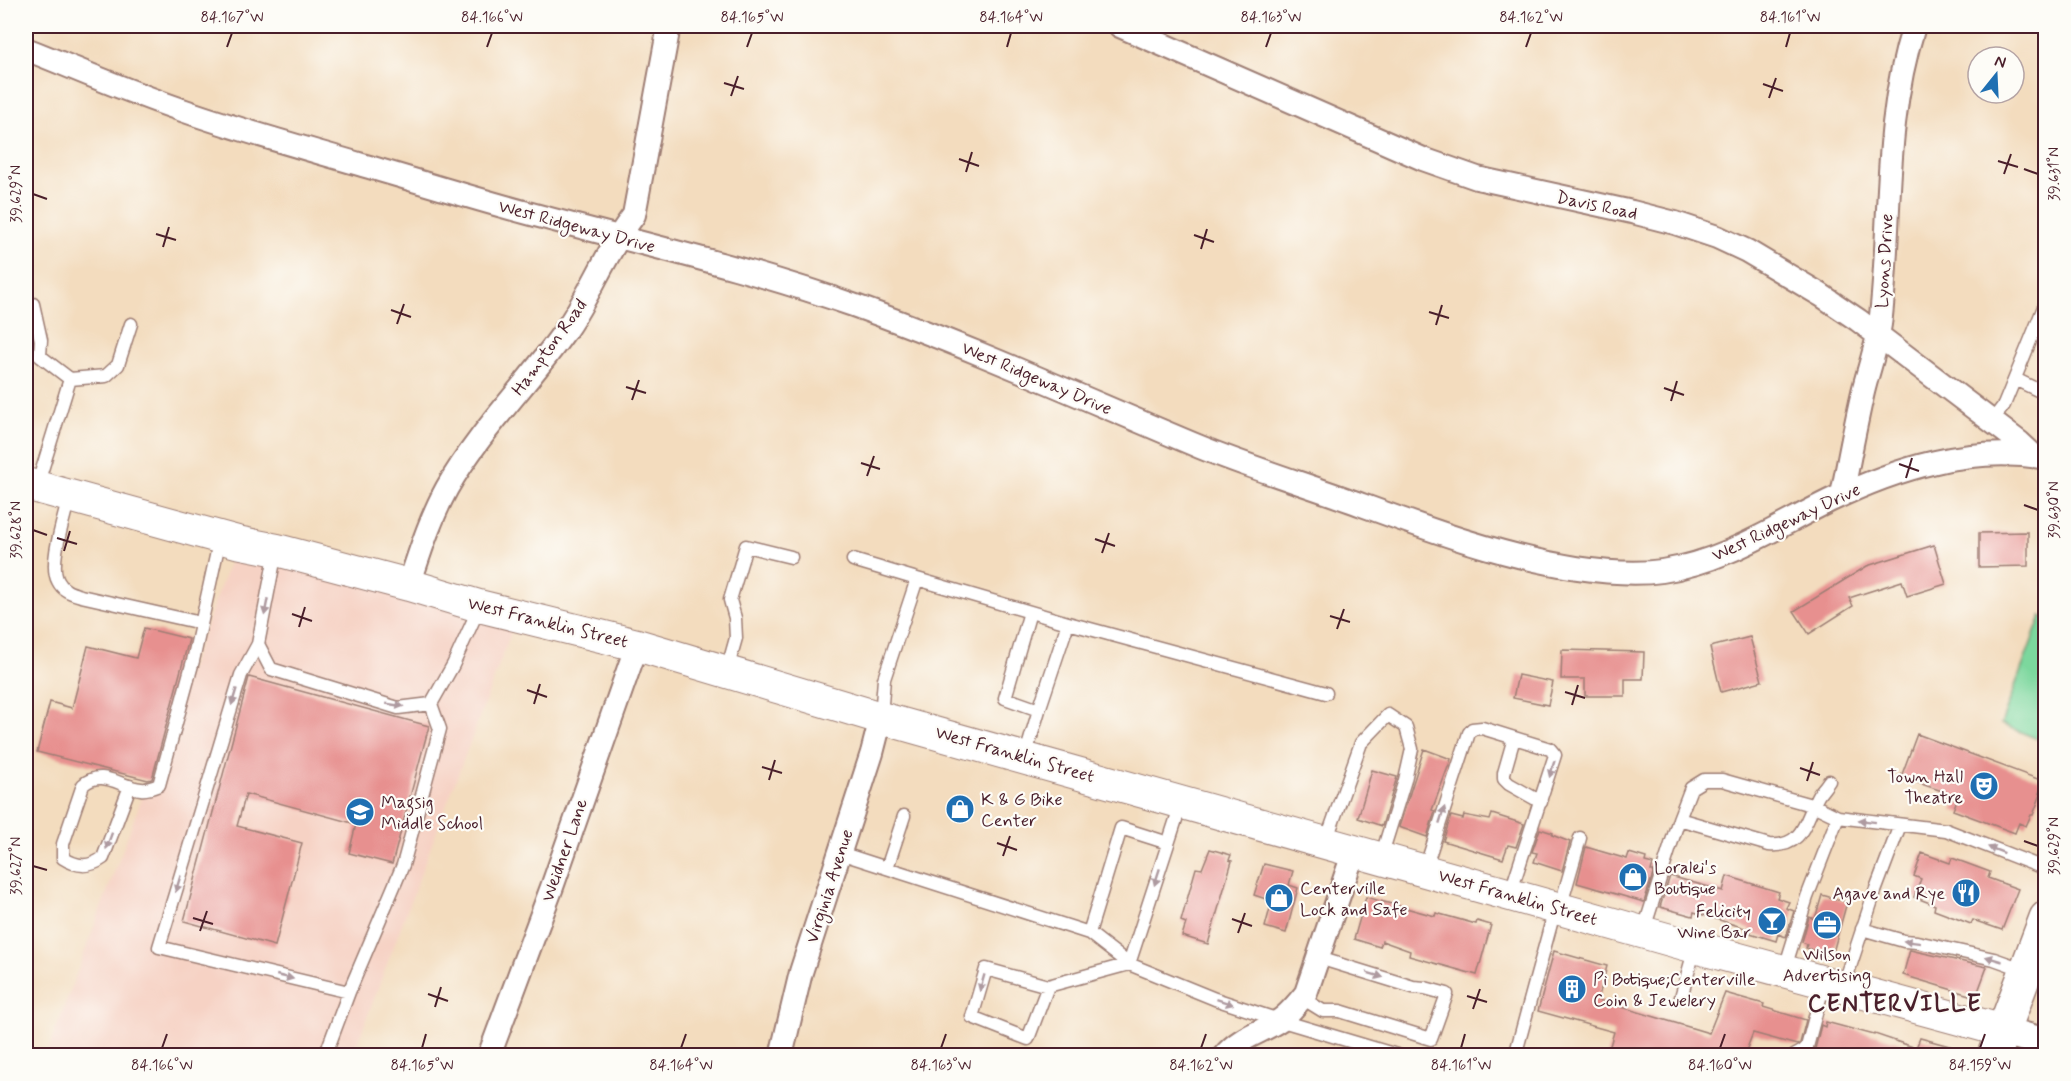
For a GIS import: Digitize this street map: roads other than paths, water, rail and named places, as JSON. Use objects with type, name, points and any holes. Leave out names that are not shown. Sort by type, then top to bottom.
[{"type":"main road","name":"West Franklin Street","points":[[31,486],[237,542],[277,550],[410,585],[479,606],[637,645],[881,718],[1833,985],[1999,1044]]},
{"type":"main road","points":[[1999,1044],[2046,918]]},
{"type":"street","name":"Hampton Road","points":[[410,585],[426,534],[447,488],[468,455],[567,328],[618,236],[634,215],[669,26]]},
{"type":"street","name":"Davis Road","points":[[1120,26],[1445,167],[1477,178],[1675,223],[1717,237],[1747,251],[1821,295],[2040,457]]},
{"type":"street","name":"Lyons Drive","points":[[1842,495],[1856,423],[1881,318],[1891,142],[1896,97],[1914,26]]},
{"type":"street","name":"West Ridgeway Drive","points":[[26,49],[186,112],[269,138],[523,212],[618,236],[825,295],[899,321],[1206,449],[1441,533],[1515,555],[1579,568],[1633,573],[1688,566],[1759,538],[1842,495],[1886,477],[1943,459],[1971,454],[2040,457]]},
{"type":"street","name":"Weidner Lane","points":[[489,1056],[552,887],[637,645]]},
{"type":"street","name":"Virginia Avenue","points":[[781,1056],[801,972],[872,753],[881,718]]},
{"type":"street","points":[[1224,1056],[1239,1041],[1280,1020],[1302,998],[1319,958],[1353,850]]},
{"type":"street","points":[[1999,1044],[2046,1043]]},
{"type":"lane","points":[[26,301],[33,304],[41,340],[40,356],[70,379],[106,376],[118,366],[131,324]]},
{"type":"lane","points":[[1992,421],[2004,405],[2046,302]]},
{"type":"lane","points":[[31,486],[70,379]]},
{"type":"lane","points":[[2014,379],[2046,394]]},
{"type":"lane","points":[[69,496],[54,565],[57,580],[66,592],[201,623]]},
{"type":"lane","points":[[130,786],[103,858],[96,863],[83,866],[63,858],[63,844],[83,785],[96,777],[106,778],[143,790],[159,785],[201,623],[220,537]]},
{"type":"lane","points":[[727,671],[736,638],[735,618],[730,600],[746,546],[791,556]]},
{"type":"lane","points":[[277,550],[258,644],[241,675],[159,947],[349,992]]},
{"type":"lane","points":[[854,560],[1068,623],[1326,693]]},
{"type":"lane","points":[[881,718],[884,679],[917,579]]},
{"type":"lane","points":[[325,1056],[349,992],[403,865],[440,729],[431,704],[453,665],[479,606]]},
{"type":"lane","points":[[1030,612],[1005,698],[1040,710]]},
{"type":"lane","points":[[1025,757],[1068,623]]},
{"type":"lane","points":[[258,644],[271,669],[398,708],[431,704]]},
{"type":"lane","points":[[1388,715],[1406,727],[1412,749],[1405,780],[1353,850],[1361,743],[1388,715]]},
{"type":"lane","points":[[1425,871],[1469,733],[1472,729],[1482,728],[1554,752],[1554,762],[1510,895]]},
{"type":"lane","points":[[1514,738],[1504,779],[1541,802]]},
{"type":"lane","points":[[1643,932],[1691,788],[1704,780],[1722,780],[1815,806],[1838,817],[1946,830],[2046,869]]},
{"type":"lane","points":[[1679,819],[1769,845],[1781,845],[1795,838],[1809,820],[1817,796],[1829,781]]},
{"type":"lane","points":[[1129,964],[1182,801]]},
{"type":"lane","points":[[887,868],[904,816]]},
{"type":"lane","points":[[1784,972],[1807,897],[1838,817]]},
{"type":"lane","points":[[1794,1056],[1807,1047],[1833,985],[1862,929],[1900,825]]},
{"type":"lane","points":[[1089,933],[1121,828],[1168,843]]},
{"type":"lane","points":[[1515,1056],[1580,838]]},
{"type":"lane","points":[[840,853],[1089,933],[1129,964],[1215,999],[1400,1056]]},
{"type":"lane","points":[[1862,929],[1904,941],[1995,959],[2026,971]]},
{"type":"lane","points":[[1681,998],[1695,947]]},
{"type":"lane","points":[[1302,998],[1323,1011],[1340,1011],[1431,1039],[1447,994],[1413,987],[1319,958]]},
{"type":"lane","points":[[1048,986],[1028,1039],[972,1017],[986,969],[1048,986],[1129,964]]},
{"type":"place","name":"Town Hall Theatre","points":[[1984,786]]},
{"type":"place","name":"K & G Bike Center","points":[[960,809]]},
{"type":"place","name":"Magsig Middle School","points":[[360,812]]},
{"type":"place","name":"Loralei's Boutique","points":[[1633,877]]},
{"type":"place","name":"Agave and Rye","points":[[1966,893]]},
{"type":"place","name":"Centerville Lock and Safe","points":[[1279,898]]},
{"type":"place","name":"Felicity Wine Bar","points":[[1772,921]]},
{"type":"place","name":"Wilson Advertising","points":[[1827,925]]},
{"type":"place","name":"Pi Botique;Centerville Coin & Jewelery","points":[[1572,989]]},
{"type":"district","name":"CENTERVILLE","points":[[1895,1003]]}]
